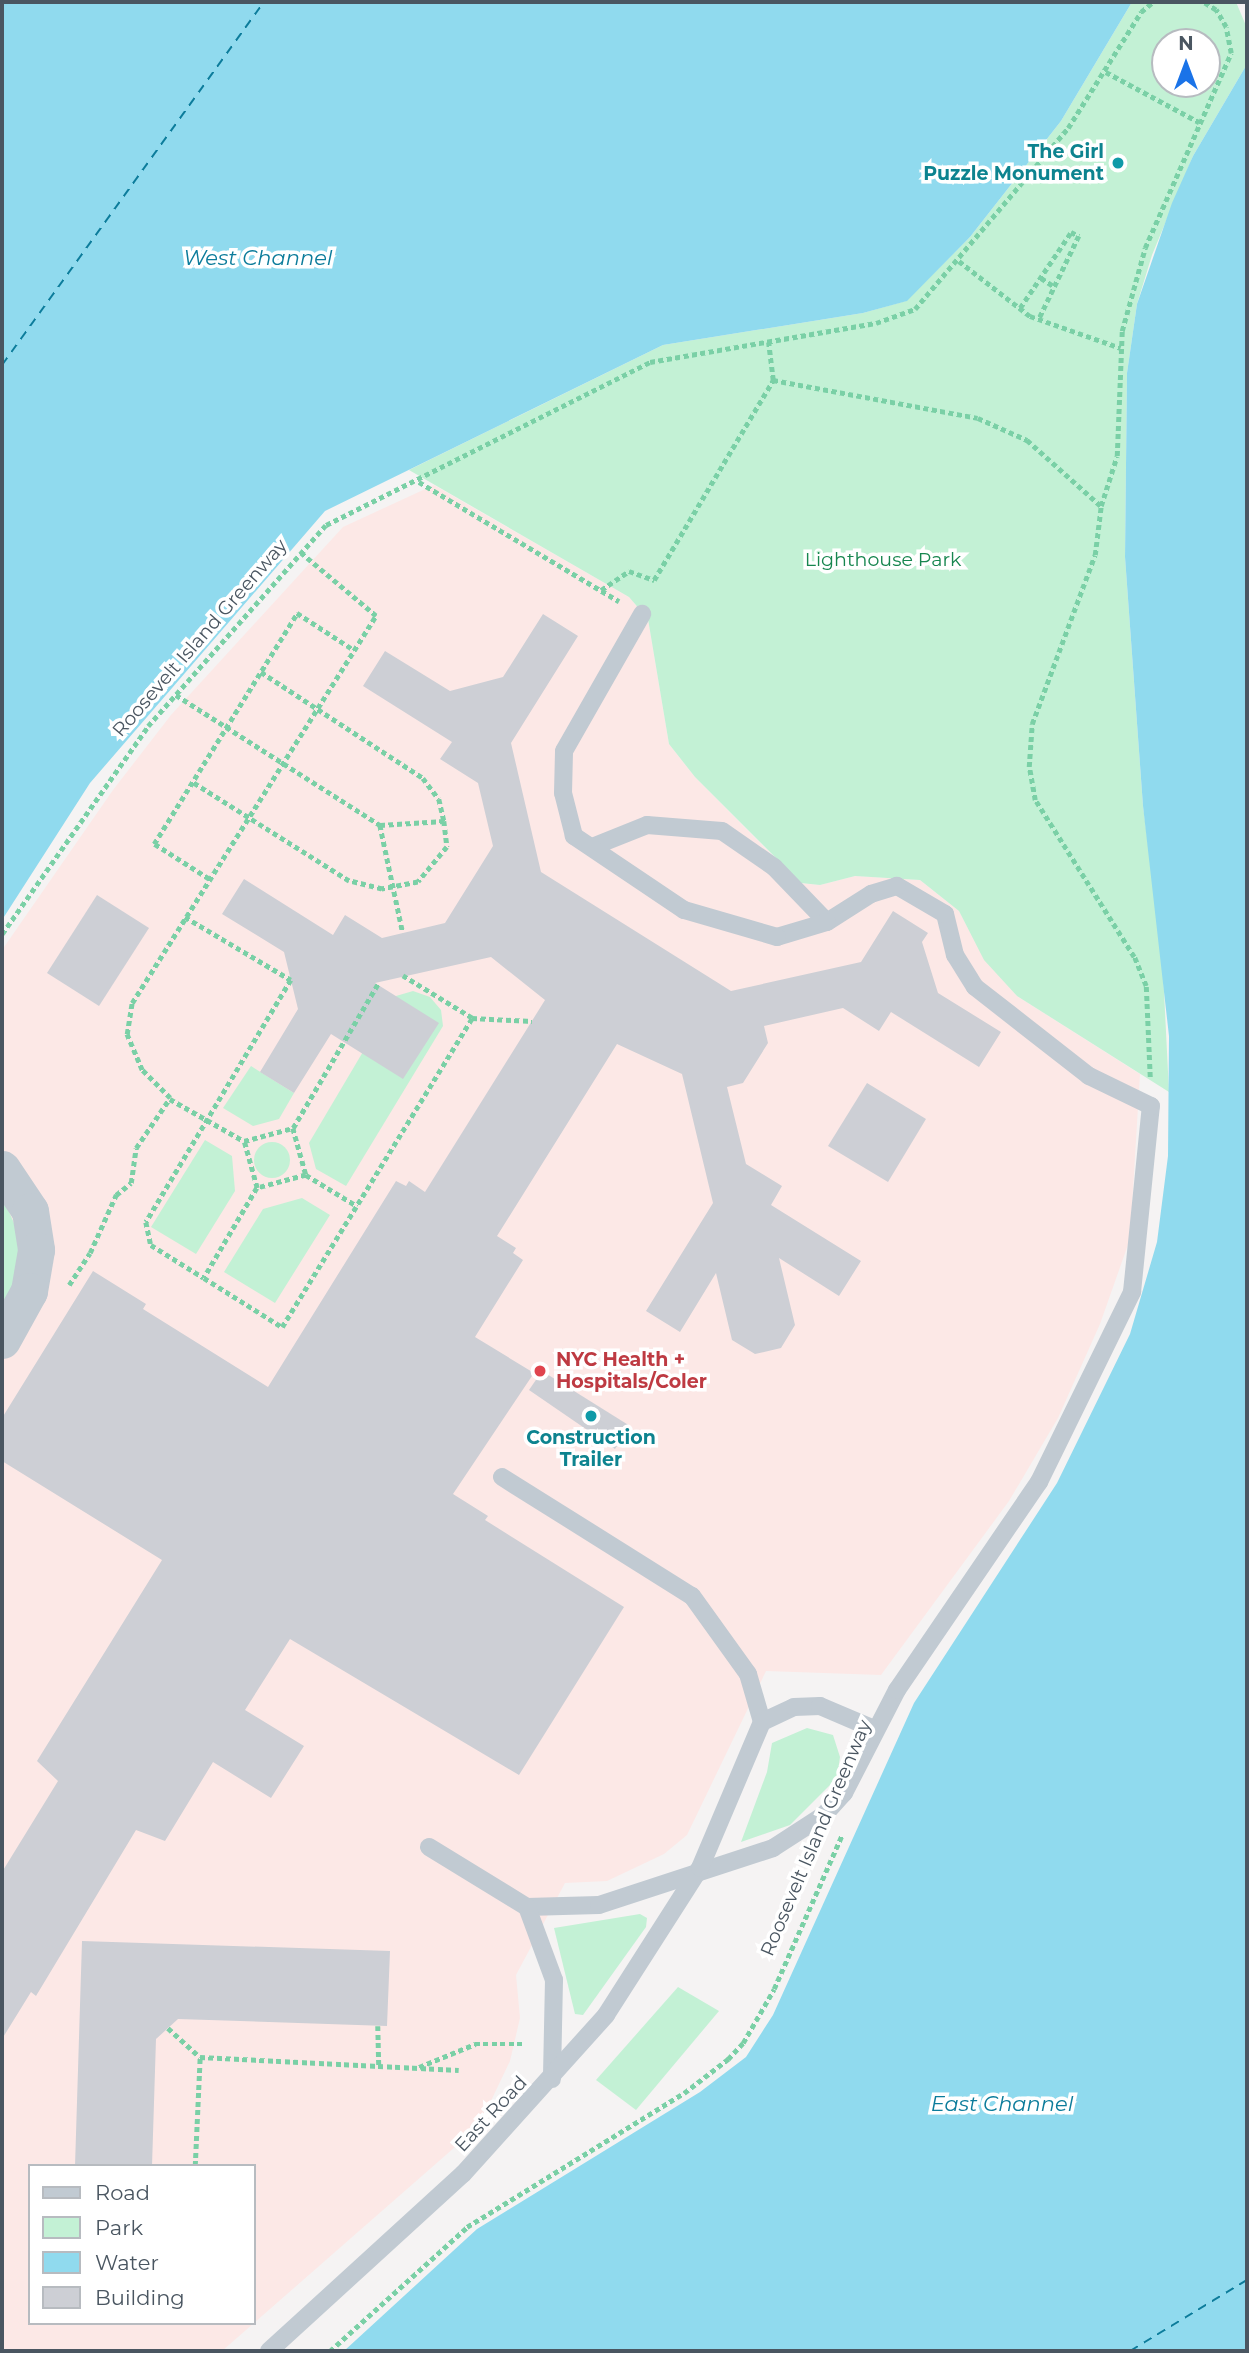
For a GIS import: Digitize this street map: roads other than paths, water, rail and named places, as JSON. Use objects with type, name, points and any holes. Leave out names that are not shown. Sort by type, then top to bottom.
[{"type":"street","points":[[2,1169],[30,1211],[36,1250],[29,1291],[2,1340]]},
{"type":"lane","points":[[429,1847],[527,1908],[599,1905],[700,1868],[773,1848],[824,1815],[844,1793],[874,1729],[897,1690],[1039,1482],[1132,1292],[1151,1106],[1089,1076],[975,987],[956,955],[945,914],[897,886],[871,894],[827,922],[777,937],[684,910],[574,836],[563,793],[565,751],[642,614]]},
{"type":"lane","points":[[592,848],[648,825],[722,831],[774,867],[827,922]]},
{"type":"lane","points":[[502,1477],[692,1596],[748,1674],[762,1722],[794,1707],[820,1706],[874,1729]]},
{"type":"lane","name":"East Road","points":[[269,2351],[463,2174],[552,2079],[620,1996],[700,1868],[762,1722]]},
{"type":"lane","points":[[527,1908],[554,1980],[552,2079]]},
{"type":"water","name":"West Channel","points":[[2,2],[1132,2],[1061,121],[970,237],[907,301],[863,313],[663,345],[325,511],[90,783],[2,920]]},
{"type":"water","name":"East Channel","points":[[1247,64],[1247,2351],[344,2351],[477,2229],[700,2092],[746,2057],[773,2015],[914,1703],[1057,1483],[1130,1334],[1157,1242],[1168,1156],[1169,1036],[1143,806],[1125,557],[1127,373],[1137,304],[1172,203],[1193,156]]},
{"type":"place","name":"The Girl Puzzle Monument","points":[[1118,163]]},
{"type":"place","name":"NYC Health + Hospitals/Coler","points":[[540,1371]]},
{"type":"place","name":"Construction Trailer","points":[[591,1416]]},
{"type":"park label","name":"Lighthouse Park","points":[[883,560]]}]
